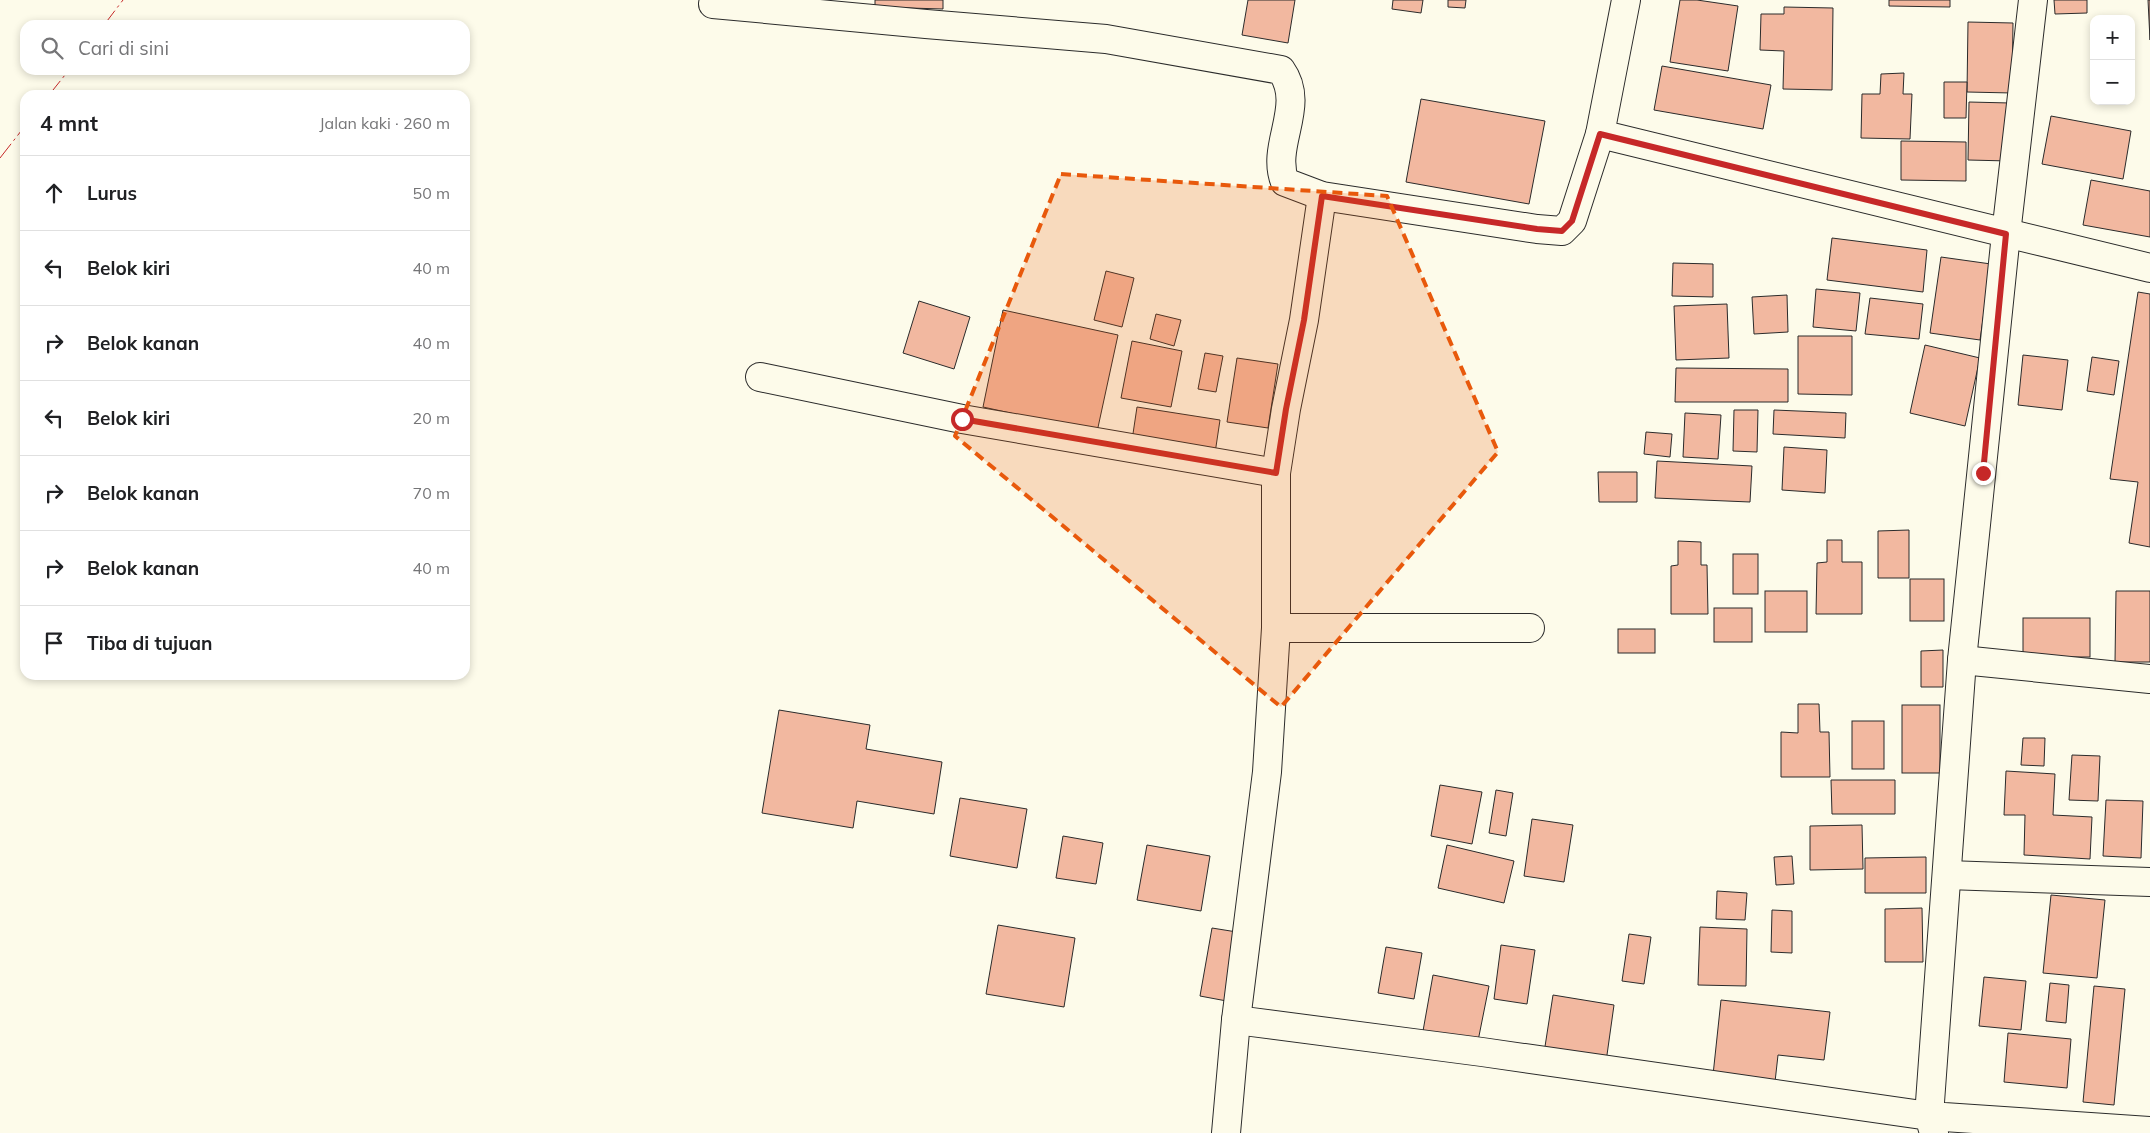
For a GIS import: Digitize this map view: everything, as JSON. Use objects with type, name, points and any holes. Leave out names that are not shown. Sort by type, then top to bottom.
[{"type":"street","points":[[712,4],[1106,39],[1281,70],[1289,81],[1292,96],[1280,170],[1285,182],[1322,196],[1537,229],[1562,231],[1572,221],[1600,134],[1626,0]]},
{"type":"street","points":[[1931,1125],[1962,660],[2006,234],[2034,0]]},
{"type":"street","points":[[1600,134],[2150,268]]},
{"type":"street","points":[[1226,1133],[1236,1020],[1267,772],[1276,628],[1276,473],[1286,409],[1304,320],[1322,196]]},
{"type":"street","points":[[760,377],[962,419],[1276,473]]},
{"type":"street","points":[[1276,628],[1530,628]]},
{"type":"street","points":[[1962,660],[2150,679]]},
{"type":"street","points":[[1947,875],[2150,882]]},
{"type":"street","points":[[1236,1020],[1482,1052],[1931,1125],[2150,1131]]},
{"type":"highlighted area","points":[[1061,174],[1387,196],[1498,452],[1281,707],[955,436]]},
{"type":"building","points":[[875,0],[943,0],[943,9],[875,7]]},
{"type":"building","points":[[1248,0],[1295,0],[1288,43],[1242,35]]},
{"type":"building","points":[[1393,0],[1423,0],[1421,13],[1392,9]]},
{"type":"building","points":[[1448,0],[1466,0],[1465,8],[1448,7]]},
{"type":"building","points":[[1680,0],[1697,0],[1738,6],[1728,71],[1670,62]]},
{"type":"building","points":[[1889,0],[1950,0],[1950,7],[1889,6]]},
{"type":"building","points":[[2054,0],[2087,0],[2087,13],[2055,14]]},
{"type":"building","points":[[2148,0],[2150,0],[2150,40]]},
{"type":"building","points":[[1784,7],[1833,8],[1832,90],[1783,89],[1784,51],[1760,50],[1761,14],[1784,14]]},
{"type":"building","points":[[1968,22],[2013,23],[2012,93],[1967,92]]},
{"type":"building","points":[[1662,66],[1771,85],[1763,129],[1654,110]]},
{"type":"building","points":[[1904,73],[1903,94],[1912,94],[1910,139],[1861,138],[1862,94],[1880,94],[1881,74]]},
{"type":"building","points":[[1944,82],[1967,82],[1966,118],[1944,118]]},
{"type":"building","points":[[1421,99],[1545,121],[1529,204],[1406,182]]},
{"type":"building","points":[[1969,102],[2010,103],[2009,161],[1968,160]]},
{"type":"building","points":[[2051,116],[2131,131],[2123,179],[2042,164]]},
{"type":"building","points":[[1901,141],[1966,142],[1966,181],[1901,180]]},
{"type":"building","points":[[2091,180],[2150,191],[2150,237],[2083,225]]},
{"type":"building","points":[[1832,238],[1927,250],[1923,292],[1827,280]]},
{"type":"building","points":[[1941,257],[1991,264],[1980,340],[1930,333]]},
{"type":"building","points":[[1673,263],[1713,264],[1713,297],[1672,296]]},
{"type":"building","points":[[1106,271],[1134,278],[1122,327],[1094,320]]},
{"type":"building","points":[[1816,289],[1860,293],[1856,331],[1813,327]]},
{"type":"building","points":[[2138,292],[2150,294],[2150,547],[2129,543],[2138,482],[2110,479]]},
{"type":"building","points":[[1787,295],[1788,332],[1754,334],[1752,297]]},
{"type":"building","points":[[1870,298],[1923,304],[1919,339],[1865,334]]},
{"type":"building","points":[[919,301],[970,317],[954,369],[903,353]]},
{"type":"building","points":[[1727,304],[1729,358],[1676,360],[1674,306]]},
{"type":"building","points":[[1003,310],[1118,335],[1097,432],[983,407]]},
{"type":"building","points":[[1156,314],[1181,320],[1174,346],[1150,339]]},
{"type":"building","points":[[1798,336],[1852,336],[1852,395],[1798,394]]},
{"type":"building","points":[[1132,341],[1182,351],[1171,407],[1121,398]]},
{"type":"building","points":[[1925,345],[1980,358],[1965,426],[1910,413]]},
{"type":"building","points":[[1205,353],[1223,356],[1216,392],[1198,389]]},
{"type":"building","points":[[2023,355],[2068,360],[2062,410],[2018,405]]},
{"type":"building","points":[[2092,357],[2119,361],[2114,395],[2087,391]]},
{"type":"building","points":[[1237,358],[1278,364],[1268,428],[1227,422]]},
{"type":"building","points":[[1676,368],[1788,369],[1788,402],[1675,402]]},
{"type":"building","points":[[1137,407],[1220,420],[1214,460],[1131,447]]},
{"type":"building","points":[[1734,410],[1758,410],[1757,452],[1733,451]]},
{"type":"building","points":[[1774,410],[1846,413],[1845,438],[1773,434]]},
{"type":"building","points":[[1685,413],[1721,415],[1718,459],[1683,457]]},
{"type":"building","points":[[1646,432],[1672,434],[1670,457],[1644,454]]},
{"type":"building","points":[[1784,447],[1827,450],[1825,493],[1782,490]]},
{"type":"building","points":[[1657,461],[1752,466],[1750,502],[1655,498]]},
{"type":"building","points":[[1598,472],[1637,472],[1637,502],[1599,502]]},
{"type":"building","points":[[1909,530],[1909,578],[1878,578],[1878,531]]},
{"type":"building","points":[[1827,540],[1842,540],[1842,562],[1862,562],[1862,614],[1816,614],[1817,563],[1827,562]]},
{"type":"building","points":[[1678,541],[1701,542],[1701,565],[1707,565],[1708,614],[1671,614],[1671,566],[1678,565]]},
{"type":"building","points":[[1733,554],[1758,554],[1758,594],[1733,594]]},
{"type":"building","points":[[1910,579],[1944,579],[1944,621],[1910,621]]},
{"type":"building","points":[[1765,591],[1807,591],[1807,632],[1765,632]]},
{"type":"building","points":[[2116,591],[2150,591],[2150,662],[2115,662]]},
{"type":"building","points":[[1714,608],[1752,608],[1752,642],[1714,642]]},
{"type":"building","points":[[2023,618],[2090,618],[2090,657],[2023,657]]},
{"type":"building","points":[[1618,629],[1655,629],[1655,653],[1618,653]]},
{"type":"building","points":[[1943,650],[1943,687],[1921,687],[1921,651]]},
{"type":"building","points":[[1798,704],[1819,704],[1820,732],[1829,732],[1830,777],[1781,777],[1781,732],[1798,733]]},
{"type":"building","points":[[1902,705],[1940,705],[1940,773],[1902,773]]},
{"type":"building","points":[[779,710],[870,725],[866,749],[942,762],[934,814],[857,801],[853,828],[762,813]]},
{"type":"building","points":[[1852,721],[1884,721],[1884,769],[1852,769]]},
{"type":"building","points":[[2023,738],[2045,738],[2044,766],[2021,765]]},
{"type":"building","points":[[2072,755],[2100,756],[2098,801],[2069,800]]},
{"type":"building","points":[[2006,771],[2055,774],[2053,815],[2092,817],[2090,859],[2024,855],[2025,815],[2004,815]]},
{"type":"building","points":[[1831,780],[1895,780],[1895,814],[1832,814]]},
{"type":"building","points":[[1440,785],[1482,792],[1472,844],[1431,836]]},
{"type":"building","points":[[1496,790],[1513,793],[1506,836],[1489,833]]},
{"type":"building","points":[[960,798],[1027,809],[1017,868],[950,856]]},
{"type":"building","points":[[2106,800],[2143,801],[2141,858],[2103,856]]},
{"type":"building","points":[[1532,819],[1573,825],[1564,882],[1524,876]]},
{"type":"building","points":[[1862,825],[1863,869],[1810,870],[1810,826]]},
{"type":"building","points":[[1063,836],[1103,843],[1096,884],[1056,878]]},
{"type":"building","points":[[1147,845],[1210,856],[1201,911],[1137,900]]},
{"type":"building","points":[[1447,845],[1514,861],[1504,903],[1438,888]]},
{"type":"building","points":[[1792,856],[1794,884],[1776,885],[1774,857]]},
{"type":"building","points":[[1926,857],[1926,893],[1865,893],[1865,858]]},
{"type":"building","points":[[1717,891],[1747,893],[1745,920],[1716,919]]},
{"type":"building","points":[[2051,895],[2105,900],[2097,978],[2043,973]]},
{"type":"building","points":[[1922,908],[1923,962],[1885,962],[1885,909]]},
{"type":"building","points":[[1772,910],[1792,911],[1792,953],[1771,952]]},
{"type":"building","points":[[998,925],[1075,938],[1064,1007],[986,994]]},
{"type":"building","points":[[1700,927],[1747,929],[1746,986],[1698,985]]},
{"type":"building","points":[[1212,928],[1243,933],[1232,1002],[1200,996]]},
{"type":"building","points":[[1629,934],[1651,937],[1644,984],[1622,981]]},
{"type":"building","points":[[1501,945],[1535,950],[1527,1004],[1494,999]]},
{"type":"building","points":[[1386,947],[1422,953],[1414,999],[1378,993]]},
{"type":"building","points":[[1433,975],[1489,986],[1478,1041],[1423,1031]]},
{"type":"building","points":[[1984,977],[2026,981],[2021,1030],[1979,1026]]},
{"type":"building","points":[[2050,983],[2069,985],[2066,1023],[2046,1021]]},
{"type":"building","points":[[2094,986],[2125,989],[2114,1105],[2083,1102]]},
{"type":"building","points":[[1553,995],[1614,1005],[1606,1062],[1544,1053]]},
{"type":"building","points":[[1721,1000],[1830,1012],[1824,1060],[1778,1055],[1775,1082],[1713,1075]]},
{"type":"building","points":[[2008,1033],[2071,1039],[2067,1088],[2004,1082]]},
{"type":"power","points":[[108,20],[123,0]]},
{"type":"power","points":[[53,90],[65,75]]},
{"type":"power","points":[[0,158],[20,132]]},
{"type":"route","points":[[962,419],[1276,473],[1286,409],[1304,320],[1322,196],[1537,229],[1562,231],[1572,221],[1600,134],[2006,234],[1983,473]]}]
